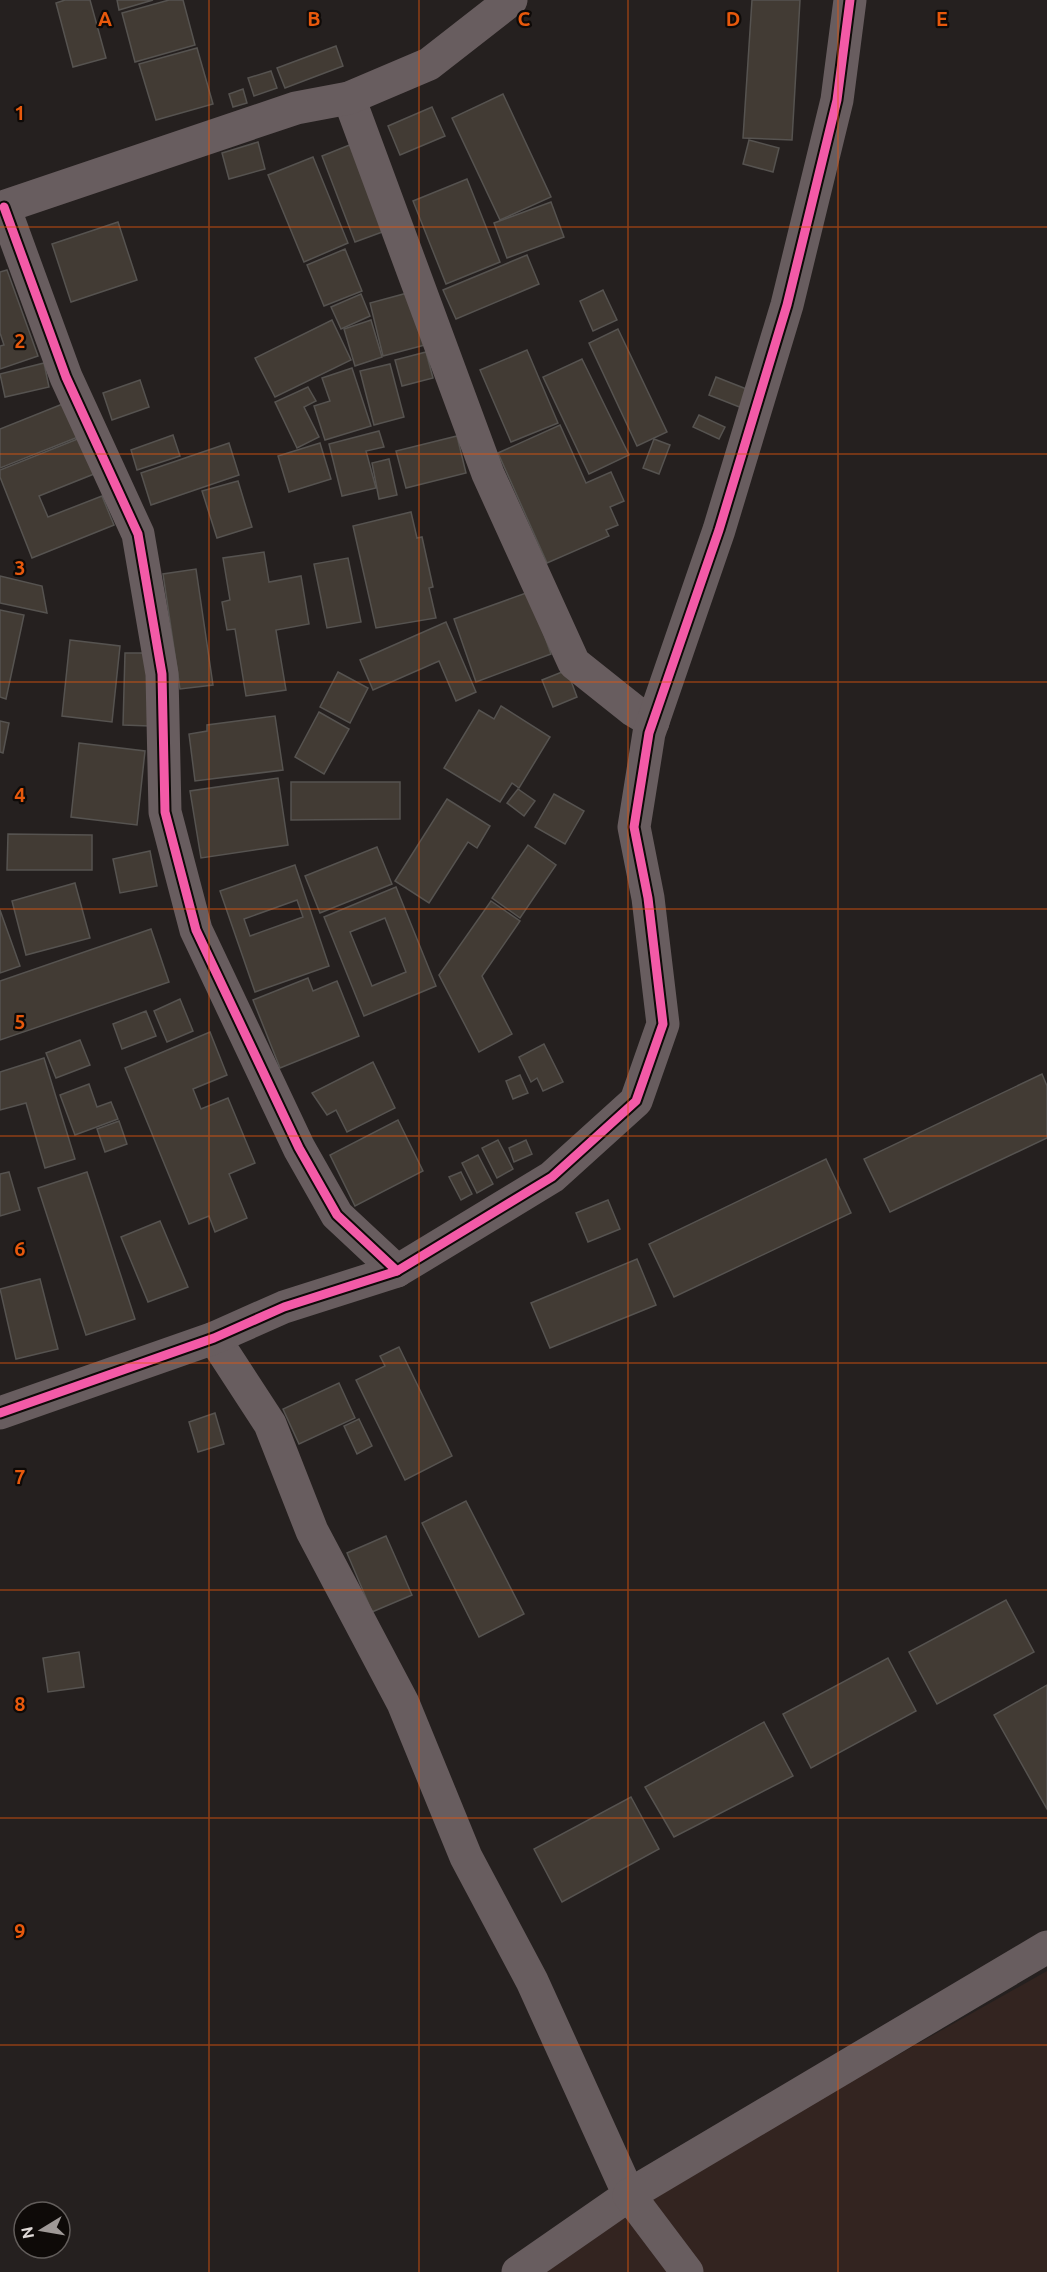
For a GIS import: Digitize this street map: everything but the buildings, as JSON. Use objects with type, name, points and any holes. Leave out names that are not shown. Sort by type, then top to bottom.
[{"type":"street","points":[[397,1271],[337,1215],[299,1148],[196,930],[165,812],[162,674],[138,534],[66,377],[2,208],[296,108],[349,98],[429,64],[511,0]]},
{"type":"street","points":[[0,1413],[214,1338],[284,1307],[397,1271],[552,1177],[636,1101],[663,1024],[648,898],[634,827],[653,722],[719,530],[787,305],[837,100],[850,0]]},
{"type":"street","points":[[349,98],[488,474],[574,663],[653,722]]},
{"type":"street","points":[[214,1338],[270,1424],[312,1531],[403,1703],[466,1857],[532,1981],[629,2195],[687,2272]]},
{"type":"street","points":[[518,2272],[629,2195],[1047,1947]]},
{"type":"shaded area","points":[[1047,1971],[1047,2272],[521,2272],[544,2254]]},
{"type":"cycle path","points":[[0,1413],[214,1338],[284,1307],[397,1271],[552,1177],[636,1101],[663,1024],[648,898],[634,827],[649,733],[719,530],[787,305],[837,100],[850,0]]},
{"type":"cycle path","points":[[4,207],[66,377],[138,534],[162,674],[165,812],[196,930],[299,1148],[337,1215],[397,1271]]}]
